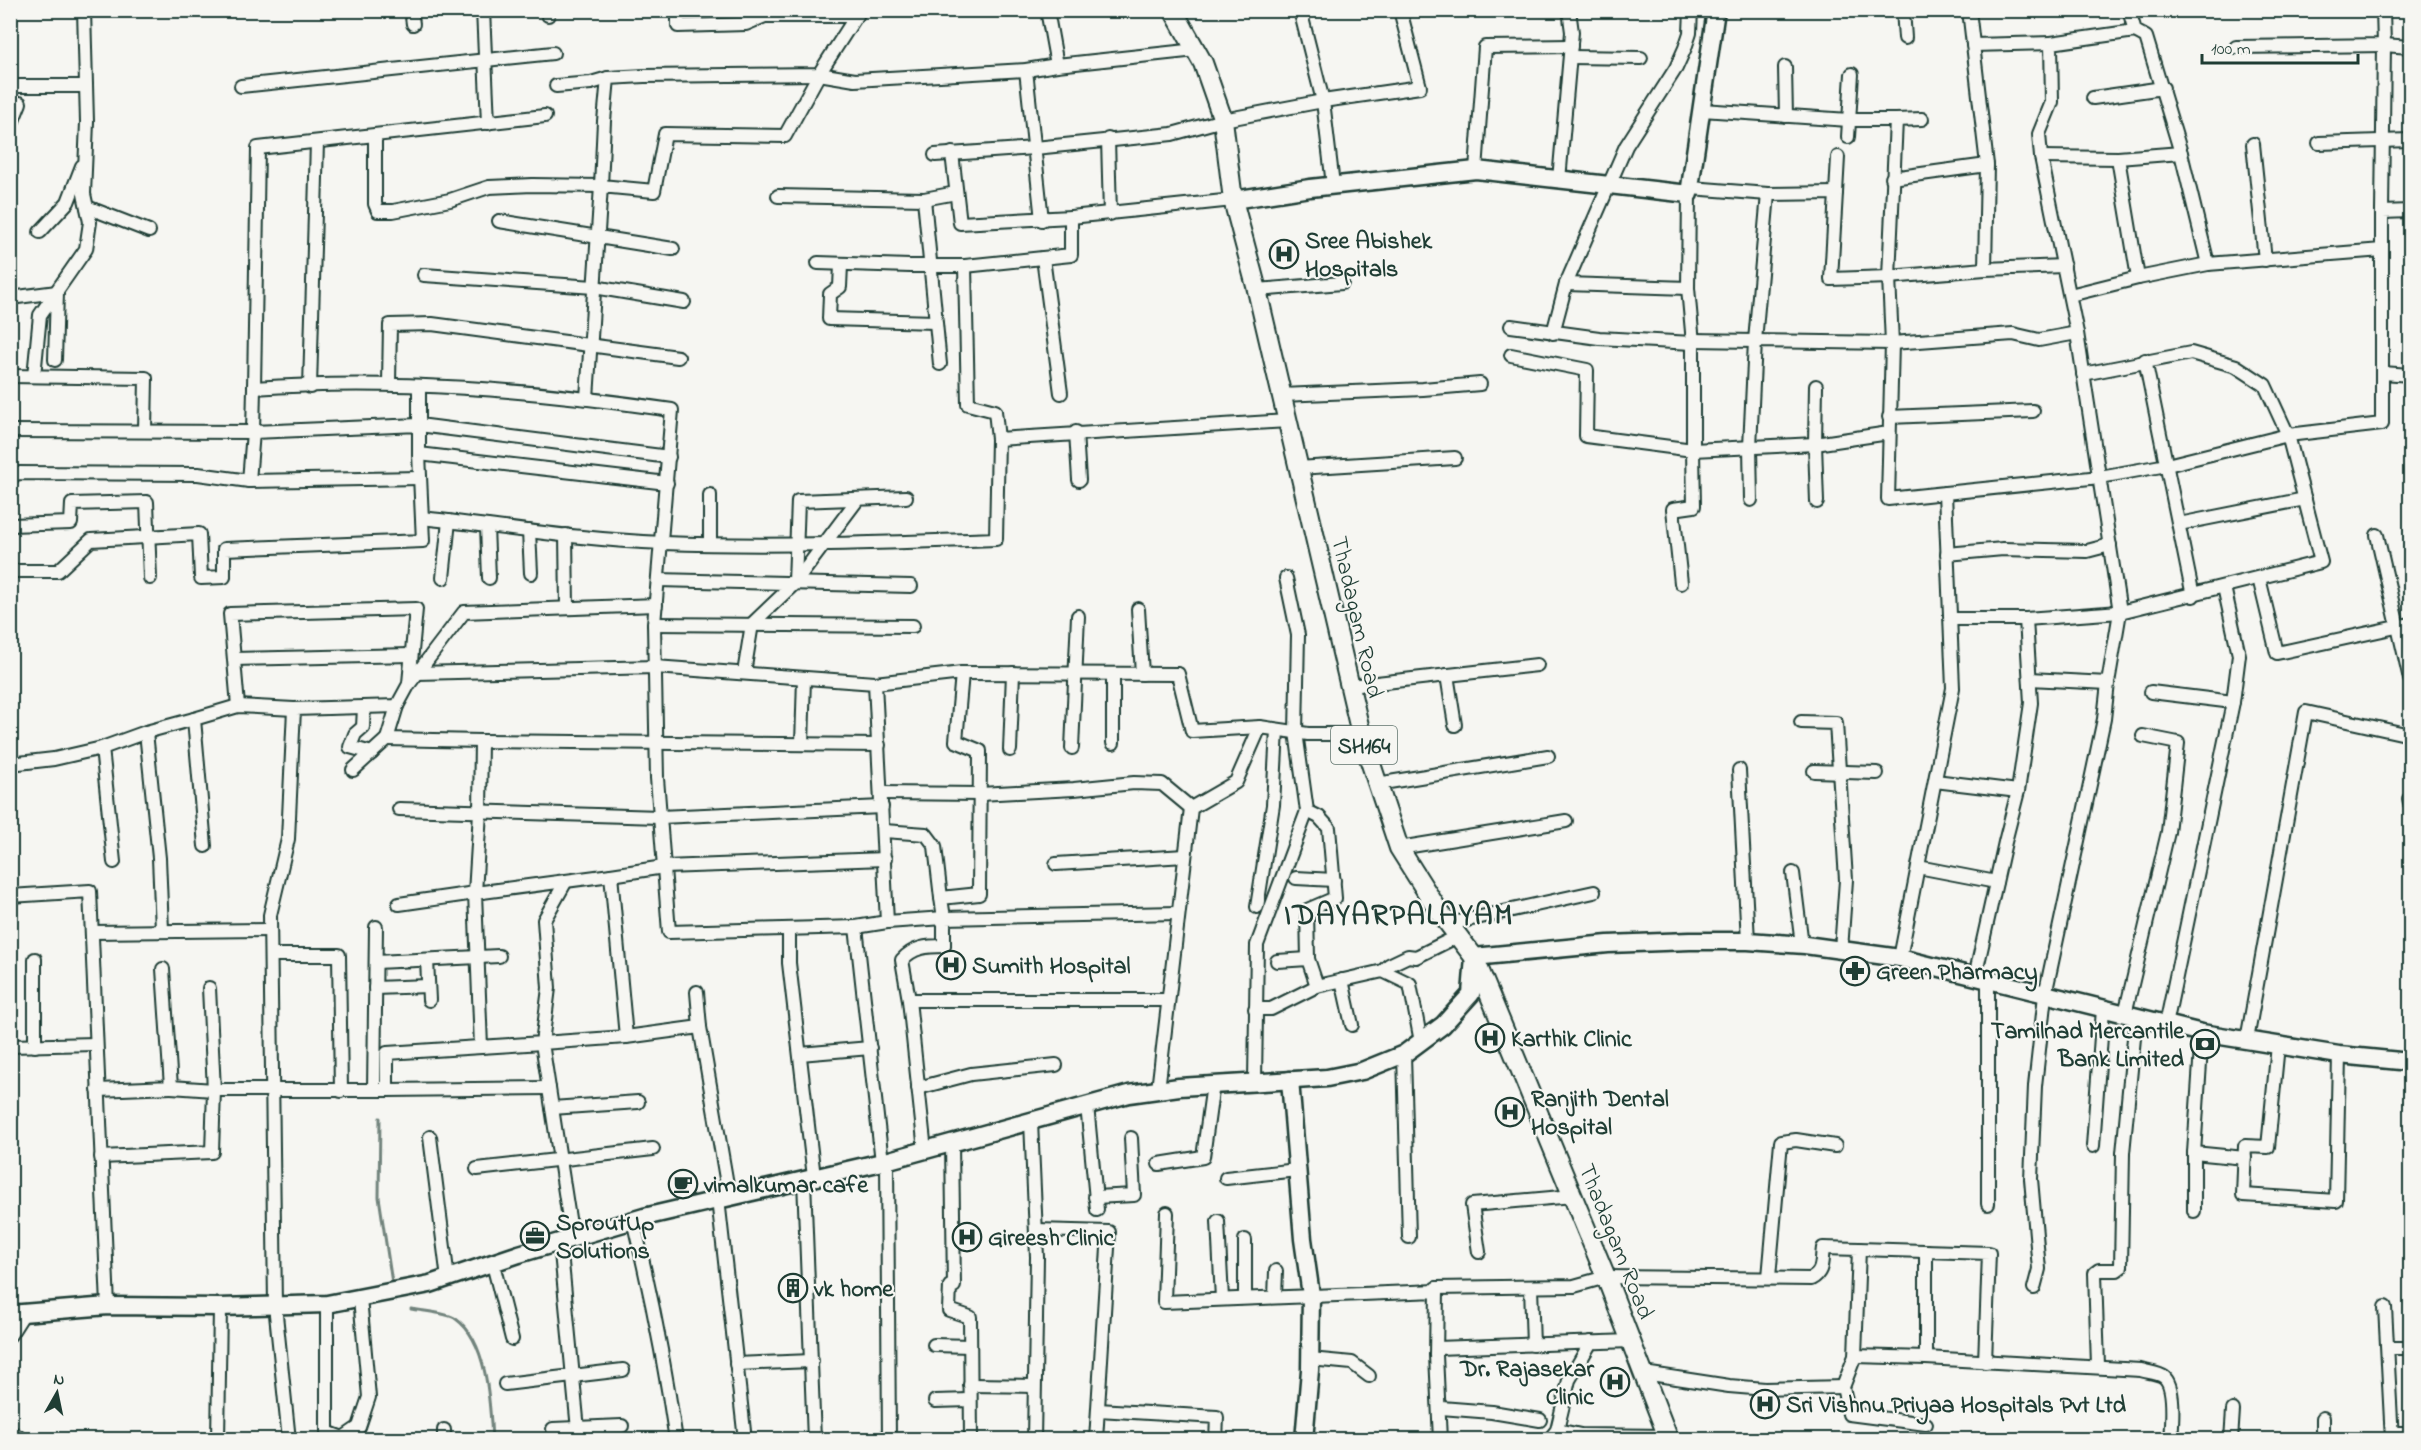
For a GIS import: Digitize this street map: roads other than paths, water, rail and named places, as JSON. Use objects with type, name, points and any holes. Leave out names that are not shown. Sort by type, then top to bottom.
[{"type":"main road","name":"Thadagam Road","points":[[1173,10],[1203,63],[1223,120],[1233,201],[1257,290],[1361,734],[1399,848],[1453,930],[1474,957],[1606,1276],[1668,1438]]},
{"type":"main road","points":[[1233,201],[1333,185],[1476,170],[1559,180],[1690,191],[1716,10]]},
{"type":"main road","points":[[17,1314],[108,1306],[220,1307],[327,1304],[448,1279],[633,1220],[925,1151],[1129,1094],[1213,1084],[1327,1078],[1362,1071],[1404,1054],[1443,1025],[1471,994],[1474,957],[1608,944],[1690,940],[1802,945],[1900,958],[2202,1033],[2339,1055],[2410,1062]]},
{"type":"main road","points":[[1290,1080],[1311,1295],[1310,1359],[1304,1440]]},
{"type":"street","points":[[34,376],[40,315],[86,249],[90,222],[84,194],[86,86],[84,10]]},
{"type":"street","points":[[411,10],[413,24]]},
{"type":"street","points":[[483,10],[487,59],[488,123]]},
{"type":"street","points":[[678,10],[678,26],[746,24],[765,16],[859,13]]},
{"type":"street","points":[[1047,10],[1058,65]]},
{"type":"street","points":[[1300,10],[1323,101],[1333,185]]},
{"type":"street","points":[[935,155],[1035,148],[1172,134],[1223,120],[1323,101],[1420,87],[1400,10]]},
{"type":"street","points":[[1559,180],[1572,32],[1569,10]]},
{"type":"street","points":[[1553,333],[1566,284],[1626,146],[1676,68],[1690,33],[1691,10]]},
{"type":"street","points":[[1902,10],[1905,38]]},
{"type":"street","points":[[1969,10],[1987,165],[1985,269]]},
{"type":"street","points":[[2129,10],[2135,31]]},
{"type":"street","points":[[1896,120],[1889,277],[1892,344],[1888,499],[2100,477],[2167,465],[2288,435],[2382,424],[2383,10]]},
{"type":"street","points":[[375,136],[375,204],[378,211],[393,211],[450,200],[489,187],[532,184],[602,186],[654,191],[665,134],[785,136],[819,74],[859,13]]},
{"type":"street","points":[[1972,45],[2051,43],[2135,31],[2146,37],[2181,153],[2208,264]]},
{"type":"street","points":[[2034,1288],[2039,1269],[2031,1167],[2035,1086],[2045,994],[2104,719],[2120,612],[2078,333],[2039,134],[2052,102],[2051,43]]},
{"type":"street","points":[[2236,47],[2410,46]]},
{"type":"street","points":[[1476,170],[1485,47],[1641,58]]},
{"type":"street","points":[[556,86],[591,83],[608,78],[644,76],[819,74],[855,80],[1026,70],[1196,50]]},
{"type":"street","points":[[241,86],[553,53]]},
{"type":"street","points":[[1785,67],[1786,116]]},
{"type":"street","points":[[1026,70],[1042,220]]},
{"type":"street","points":[[1848,138],[1852,74]]},
{"type":"street","points":[[587,398],[608,78]]},
{"type":"street","points":[[10,86],[86,86]]},
{"type":"street","points":[[2093,99],[2163,88]]},
{"type":"street","points":[[10,128],[20,103]]},
{"type":"street","points":[[1702,110],[1849,120],[1922,119]]},
{"type":"street","points":[[249,481],[254,432],[258,148],[545,116]]},
{"type":"street","points":[[1108,139],[1110,214]]},
{"type":"street","points":[[2319,143],[2383,139],[2410,140]]},
{"type":"street","points":[[310,387],[317,142]]},
{"type":"street","points":[[2253,144],[2265,260]]},
{"type":"street","points":[[951,153],[960,223],[1042,220],[1233,201]]},
{"type":"street","points":[[2042,157],[2118,158],[2181,153]]},
{"type":"street","points":[[40,232],[68,202],[86,156]]},
{"type":"street","points":[[1838,157],[1831,279],[2064,266]]},
{"type":"street","points":[[2118,158],[2138,278]]},
{"type":"street","points":[[1892,178],[1987,165]]},
{"type":"street","points":[[1681,583],[1673,509],[1694,506],[1693,342],[1688,288],[1690,191],[1768,194],[1836,193]]},
{"type":"street","points":[[778,196],[924,199],[956,193]]},
{"type":"street","points":[[1751,500],[1750,447],[1755,341],[1768,194]]},
{"type":"street","points":[[924,199],[940,364]]},
{"type":"street","points":[[87,207],[149,231]]},
{"type":"street","points":[[2382,212],[2410,211]]},
{"type":"street","points":[[818,263],[965,266],[1071,255],[1071,217]]},
{"type":"street","points":[[499,221],[673,249]]},
{"type":"street","points":[[2070,296],[2138,278],[2208,264],[2382,250]]},
{"type":"street","points":[[1044,258],[1061,393]]},
{"type":"street","points":[[841,265],[840,287],[830,294],[829,319],[935,322]]},
{"type":"street","points":[[422,518],[566,536],[661,543],[824,545],[996,539],[998,438],[995,411],[968,404],[965,266]]},
{"type":"street","points":[[424,275],[594,287],[684,302]]},
{"type":"street","points":[[1257,290],[1342,283]]},
{"type":"street","points":[[1566,284],[1688,288]]},
{"type":"street","points":[[10,298],[57,292]]},
{"type":"street","points":[[55,360],[57,292]]},
{"type":"street","points":[[388,383],[390,325],[432,324],[678,357]]},
{"type":"street","points":[[1511,326],[1553,333],[1693,342],[1892,344],[2013,334],[2039,340],[2078,333]]},
{"type":"street","points":[[1950,619],[2026,619],[2120,612],[2193,596],[2321,562],[2288,435],[2265,385],[2236,366],[2191,353],[2145,360],[2083,374]]},
{"type":"street","points":[[1511,355],[1587,370],[1586,436],[1693,450],[1815,444],[1889,433]]},
{"type":"street","points":[[2145,360],[2193,596]]},
{"type":"street","points":[[2383,373],[2410,375]]},
{"type":"street","points":[[10,376],[146,378],[145,431]]},
{"type":"street","points":[[254,388],[388,383],[587,398],[672,410],[654,624],[656,743],[669,932],[856,927],[887,921],[944,918],[1178,914]]},
{"type":"street","points":[[1282,395],[1423,389],[1480,384]]},
{"type":"street","points":[[10,572],[58,571],[91,540],[199,534],[201,578],[224,577],[224,549],[423,541],[419,386]]},
{"type":"street","points":[[1816,386],[1817,502]]},
{"type":"street","points":[[1889,417],[2033,411]]},
{"type":"street","points":[[998,438],[1288,421]]},
{"type":"street","points":[[10,431],[254,432],[419,425],[669,457]]},
{"type":"street","points":[[1076,432],[1079,480]]},
{"type":"street","points":[[419,454],[667,483]]},
{"type":"street","points":[[1298,468],[1455,458]]},
{"type":"street","points":[[10,480],[16,473],[198,474],[249,481],[420,478]]},
{"type":"street","points":[[1900,958],[1953,688],[1946,493]]},
{"type":"street","points":[[710,495],[710,544]]},
{"type":"street","points":[[795,583],[798,501],[906,497]]},
{"type":"street","points":[[744,673],[752,624],[795,583],[858,499]]},
{"type":"street","points":[[2179,524],[2305,499]]},
{"type":"street","points":[[10,525],[71,523],[72,504],[147,502],[150,578]]},
{"type":"street","points":[[443,578],[449,521]]},
{"type":"street","points":[[487,526],[489,578]]},
{"type":"street","points":[[529,531],[531,573]]},
{"type":"street","points":[[2377,535],[2405,626],[2410,679]]},
{"type":"street","points":[[566,536],[567,607]]},
{"type":"street","points":[[1947,554],[2003,549],[2087,551],[2110,545]]},
{"type":"street","points":[[1256,1081],[1257,945],[1307,811],[1296,732],[1298,635],[1286,578]]},
{"type":"street","points":[[2259,578],[2277,652],[2405,626]]},
{"type":"street","points":[[658,580],[911,586]]},
{"type":"street","points":[[2166,1025],[2233,702],[2239,655],[2224,587]]},
{"type":"street","points":[[353,770],[387,739],[397,706],[409,684],[464,612],[656,605]]},
{"type":"street","points":[[238,705],[230,614],[416,609],[409,684]]},
{"type":"street","points":[[1138,609],[1142,674]]},
{"type":"street","points":[[1072,748],[1078,616]]},
{"type":"street","points":[[1988,1204],[1981,979],[1996,882],[2018,791],[2031,703],[2026,619]]},
{"type":"street","points":[[654,624],[913,626]]},
{"type":"street","points":[[235,659],[411,655]]},
{"type":"street","points":[[1350,686],[1537,666]]},
{"type":"street","points":[[417,673],[655,667],[875,683],[963,672],[1178,674],[1192,731],[1260,728],[1296,732],[1361,734]]},
{"type":"street","points":[[941,898],[979,894],[980,751],[956,741],[963,672]]},
{"type":"street","points":[[1010,750],[1013,673]]},
{"type":"street","points":[[1113,674],[1113,743]]},
{"type":"street","points":[[1447,675],[1455,725]]},
{"type":"street","points":[[802,744],[804,678]]},
{"type":"street","points":[[2030,679],[2108,683]]},
{"type":"street","points":[[875,683],[887,921]]},
{"type":"street","points":[[2151,692],[2233,702]]},
{"type":"street","points":[[10,764],[54,759],[102,748],[146,732],[238,705],[294,709],[397,706]]},
{"type":"street","points":[[364,707],[363,727],[355,734],[350,747],[372,753]]},
{"type":"street","points":[[289,1440],[275,1305],[270,915],[288,838],[294,709]]},
{"type":"street","points":[[2247,1040],[2306,712],[2410,735]]},
{"type":"street","points":[[194,719],[205,846]]},
{"type":"street","points":[[1801,722],[1836,723],[1846,880],[1841,950]]},
{"type":"street","points":[[1191,808],[1236,782],[1260,728]]},
{"type":"street","points":[[1257,908],[1272,805],[1277,730]]},
{"type":"street","points":[[146,732],[159,858],[162,930]]},
{"type":"street","points":[[2098,1366],[2095,1273],[2099,1269],[2117,1270],[2121,1267],[2123,1153],[2131,1016],[2168,832],[2178,743],[2143,736]]},
{"type":"street","points":[[387,739],[879,745]]},
{"type":"street","points":[[481,741],[480,812],[475,892],[482,1047]]},
{"type":"street","points":[[102,748],[114,862]]},
{"type":"street","points":[[1377,784],[1548,756]]},
{"type":"street","points":[[1739,770],[1748,941]]},
{"type":"street","points":[[1814,771],[1877,773]]},
{"type":"street","points":[[1935,781],[2018,791]]},
{"type":"street","points":[[881,793],[980,794],[1134,783],[1162,784],[1191,808]]},
{"type":"street","points":[[399,809],[660,817],[882,807]]},
{"type":"street","points":[[1158,1089],[1191,808]]},
{"type":"street","points":[[1307,811],[1318,817],[1329,828],[1334,880],[1335,898],[1307,910],[1308,959],[1317,986]]},
{"type":"street","points":[[1399,848],[1566,821]]},
{"type":"street","points":[[884,831],[926,834],[935,846],[944,918],[944,946],[928,946],[909,951],[902,960],[909,1000],[925,1151]]},
{"type":"street","points":[[1056,864],[1185,856]]},
{"type":"street","points":[[399,904],[664,867],[885,859]]},
{"type":"street","points":[[1918,867],[1996,882]]},
{"type":"street","points":[[1793,873],[1802,945]]},
{"type":"street","points":[[611,875],[626,1037]]},
{"type":"street","points":[[1296,878],[1334,880]]},
{"type":"street","points":[[566,881],[544,920],[549,988],[542,1043],[560,1160],[573,1376],[579,1434]]},
{"type":"street","points":[[10,896],[90,891],[108,1306]]},
{"type":"street","points":[[1255,1009],[1271,1010],[1317,986],[1383,971],[1389,965],[1408,956],[1416,957],[1453,930],[1594,892]]},
{"type":"street","points":[[376,927],[375,988],[381,1090]]},
{"type":"street","points":[[856,927],[884,1161],[890,1440]]},
{"type":"street","points":[[789,929],[789,963],[800,1054],[809,1178],[814,1440]]},
{"type":"street","points":[[92,932],[270,930]]},
{"type":"street","points":[[271,955],[339,955],[341,1090]]},
{"type":"street","points":[[376,962],[499,956]]},
{"type":"street","points":[[34,959],[35,1046]]},
{"type":"street","points":[[1277,961],[1308,959]]},
{"type":"street","points":[[427,960],[429,1000]]},
{"type":"street","points":[[163,969],[171,1087]]},
{"type":"street","points":[[1383,971],[1410,984],[1421,1042]]},
{"type":"street","points":[[1342,980],[1352,1025]]},
{"type":"street","points":[[375,988],[428,986]]},
{"type":"street","points":[[101,1157],[212,1152],[213,1090],[209,988]]},
{"type":"street","points":[[697,992],[723,1198],[736,1365],[745,1440]]},
{"type":"street","points":[[909,1000],[1168,1000]]},
{"type":"street","points":[[2093,1146],[2103,1009]]},
{"type":"street","points":[[381,1090],[387,1053],[626,1037],[700,1027]]},
{"type":"street","points":[[2194,1211],[2194,1153],[2202,1033]]},
{"type":"street","points":[[10,1046],[96,1044]]},
{"type":"street","points":[[2278,1046],[2268,1147],[2246,1146],[2242,1195],[2337,1200],[2339,1055]]},
{"type":"street","points":[[800,1054],[870,1048]]},
{"type":"street","points":[[1404,1054],[1409,1237]]},
{"type":"street","points":[[918,1088],[971,1074],[1056,1065]]},
{"type":"street","points":[[1159,1164],[1203,1158],[1213,1084]]},
{"type":"street","points":[[98,1090],[171,1087],[273,1091],[549,1088]]},
{"type":"street","points":[[552,1107],[638,1102]]},
{"type":"street","points":[[1087,1105],[1097,1210]]},
{"type":"street","points":[[1031,1122],[1037,1230],[1034,1440]]},
{"type":"street","points":[[430,1137],[448,1279]]},
{"type":"street","points":[[1095,1197],[1134,1195],[1131,1138]]},
{"type":"street","points":[[1769,1277],[1780,1142],[1797,1140],[1835,1146]]},
{"type":"street","points":[[952,1143],[954,1286],[950,1286],[949,1310],[970,1317],[971,1440]]},
{"type":"street","points":[[477,1169],[653,1149]]},
{"type":"street","points":[[2194,1153],[2245,1158]]},
{"type":"street","points":[[1226,1178],[1297,1170]]},
{"type":"street","points":[[1479,1252],[1472,1205],[1573,1196]]},
{"type":"street","points":[[1167,1213],[1164,1302],[1437,1291]]},
{"type":"street","points":[[633,1220],[651,1292],[676,1440]]},
{"type":"street","points":[[1218,1221],[1222,1299]]},
{"type":"street","points":[[1037,1230],[1109,1232],[1096,1440]]},
{"type":"street","points":[[1245,1240],[1245,1298]]},
{"type":"street","points":[[1440,1440],[1441,1408],[1436,1288],[1574,1286],[1606,1276],[1811,1279],[1817,1276],[1822,1268],[1823,1248],[1989,1253],[1984,1362]]},
{"type":"street","points":[[1859,1249],[1855,1356],[1843,1387],[1849,1414],[1926,1424]]},
{"type":"street","points":[[1926,1251],[1926,1358]]},
{"type":"street","points":[[493,1264],[512,1339]]},
{"type":"street","points":[[1275,1297],[1276,1271]]},
{"type":"street","points":[[1531,1287],[1533,1345]]},
{"type":"street","points":[[327,1304],[327,1432],[343,1438],[359,1427],[369,1397],[360,1298]]},
{"type":"street","points":[[218,1440],[220,1307]]},
{"type":"street","points":[[2385,1307],[2392,1436],[2410,1433]]},
{"type":"street","points":[[10,1335],[17,1314]]},
{"type":"street","points":[[1437,1348],[1631,1341]]},
{"type":"street","points":[[1591,1342],[1569,1380],[1553,1435],[1668,1438]]},
{"type":"street","points":[[934,1345],[970,1346]]},
{"type":"street","points":[[2388,1348],[2410,1348]]},
{"type":"street","points":[[1855,1356],[2098,1366],[2141,1370],[2164,1377],[2169,1384],[2172,1406],[2171,1440]]},
{"type":"street","points":[[1310,1359],[1352,1363],[1370,1376]]},
{"type":"street","points":[[736,1365],[812,1361]]},
{"type":"street","points":[[505,1384],[623,1370]]},
{"type":"street","points":[[1644,1373],[1765,1389],[1843,1387]]},
{"type":"street","points":[[970,1385],[1034,1386]]},
{"type":"street","points":[[934,1401],[970,1400]]},
{"type":"street","points":[[1441,1408],[1492,1412],[1540,1420]]},
{"type":"street","points":[[1098,1410],[1217,1417],[1216,1440]]},
{"type":"street","points":[[2231,1440],[2233,1410]]},
{"type":"street","points":[[2323,1418],[2323,1440]]},
{"type":"street","points":[[553,1429],[579,1434],[622,1426]]},
{"type":"street","points":[[10,1431],[23,1440]]},
{"type":"waterway","points":[[380,1118],[379,1197],[392,1283]]},
{"type":"waterway","points":[[411,1309],[453,1317],[467,1329],[481,1358],[485,1375],[492,1440]]},
{"type":"place","name":"Sree Abishek Hospitals","points":[[1284,254]]},
{"type":"place","name":"Sumith Hospital","points":[[951,965]]},
{"type":"place","name":"Green Pharmacy","points":[[1855,971]]},
{"type":"place","name":"Karthik Clinic","points":[[1490,1038]]},
{"type":"place","name":"Tamilnad Mercantile Bank Limited","points":[[2205,1044]]},
{"type":"place","name":"Ranjith Dental Hospital","points":[[1510,1112]]},
{"type":"place","name":"vimalkumar cafe","points":[[683,1184]]},
{"type":"place","name":"SproutUp Solutions","points":[[535,1236]]},
{"type":"place","name":"Gireesh Clinic","points":[[967,1237]]},
{"type":"place","name":"vk home","points":[[793,1288]]},
{"type":"place","name":"Dr. Rajasekar Clinic","points":[[1615,1382]]},
{"type":"place","name":"Sri Vishnu Priyaa Hospitals Pvt Ltd","points":[[1765,1404]]},
{"type":"district","name":"IDAYARPALAYAM","points":[[1399,914]]}]
